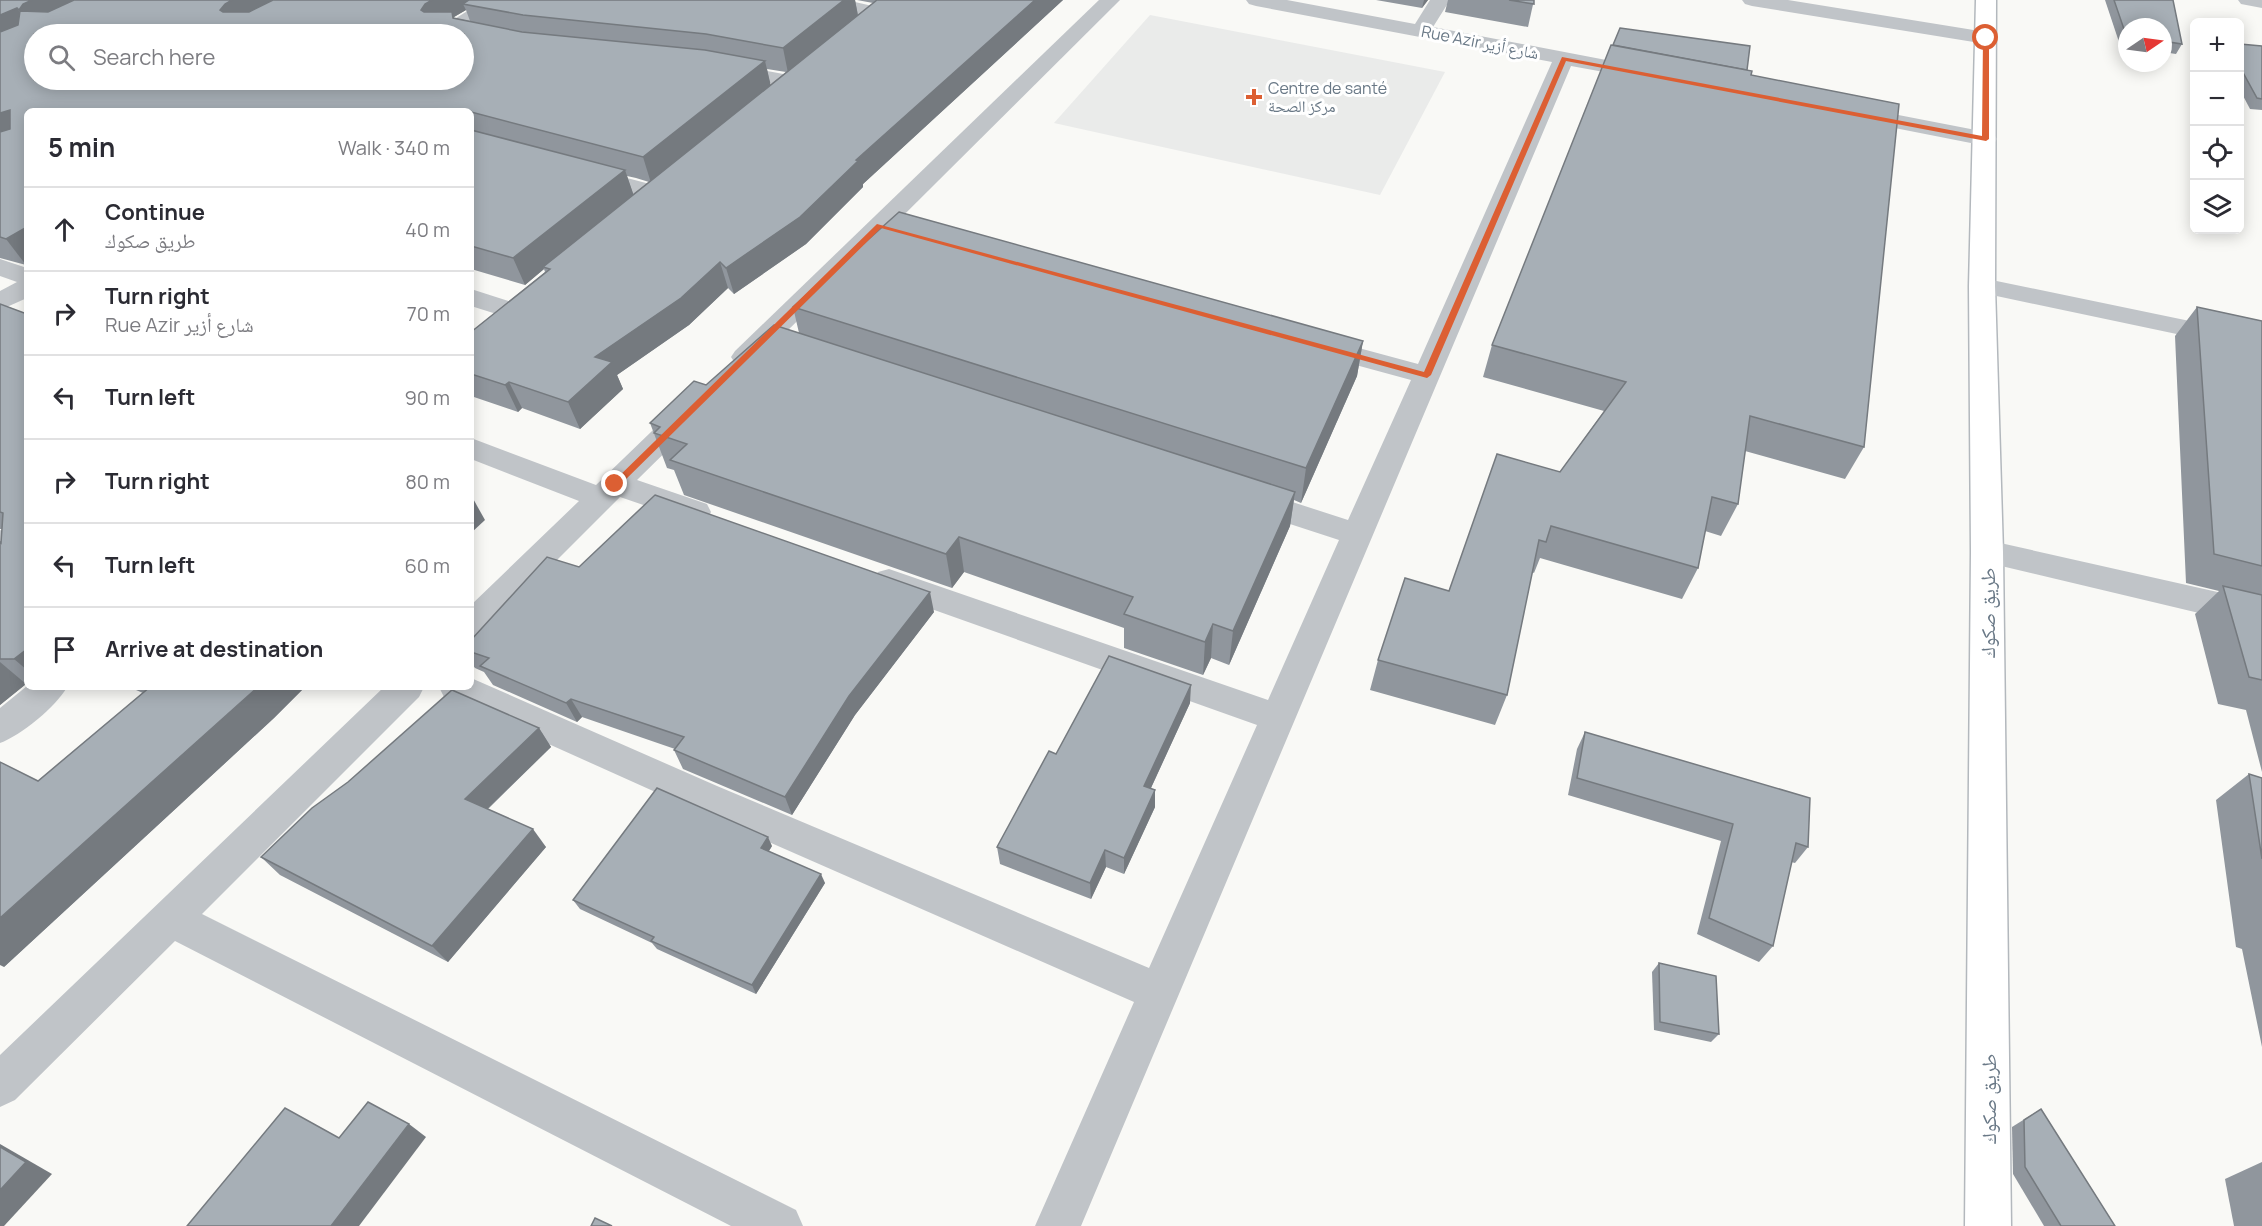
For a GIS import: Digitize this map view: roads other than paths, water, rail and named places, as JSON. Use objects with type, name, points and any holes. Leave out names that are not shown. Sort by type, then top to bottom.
[{"type":"street","points":[[460,24],[499,0]]},
{"type":"street","points":[[819,0],[886,6]]},
{"type":"street","points":[[730,372],[773,344],[891,229],[1110,0]]},
{"type":"street","name":"Rue Azir شارع أزير","points":[[1256,0],[1670,79]]},
{"type":"street","points":[[1421,31],[1440,0]]},
{"type":"street","points":[[1752,0],[1986,38]]},
{"type":"street","name":"طريق صكوك","points":[[1986,0],[1986,139],[1982,286],[1987,552],[1988,1226]]},
{"type":"street","points":[[2248,0],[2262,2]]},
{"type":"street","points":[[853,33],[886,6]]},
{"type":"street","points":[[474,36],[480,37]]},
{"type":"street","points":[[1058,1226],[1564,58]]},
{"type":"street","points":[[700,65],[802,75],[776,97]]},
{"type":"street","points":[[1833,110],[1986,139]]},
{"type":"street","points":[[569,170],[657,193]]},
{"type":"street","points":[[639,208],[675,178]]},
{"type":"street","points":[[0,267],[24,276]]},
{"type":"street","points":[[1982,286],[2262,344]]},
{"type":"street","points":[[0,302],[24,289]]},
{"type":"street","points":[[474,298],[513,310]]},
{"type":"street","points":[[1290,338],[1427,375]]},
{"type":"street","points":[[474,621],[705,396]]},
{"type":"street","points":[[474,449],[608,491],[728,524]]},
{"type":"street","points":[[1225,492],[1358,535]]},
{"type":"street","points":[[0,542],[24,554]]},
{"type":"street","points":[[1987,552],[2262,615]]},
{"type":"street","points":[[862,571],[1279,718]]},
{"type":"street","points":[[0,728],[46,690]]},
{"type":"street","points":[[0,1085],[404,690]]},
{"type":"street","points":[[463,690],[704,797],[1159,992]]},
{"type":"street","points":[[170,918],[780,1226]]},
{"type":"place","name":"Centre de santé مركز الصحة","points":[[1254,97]]}]
